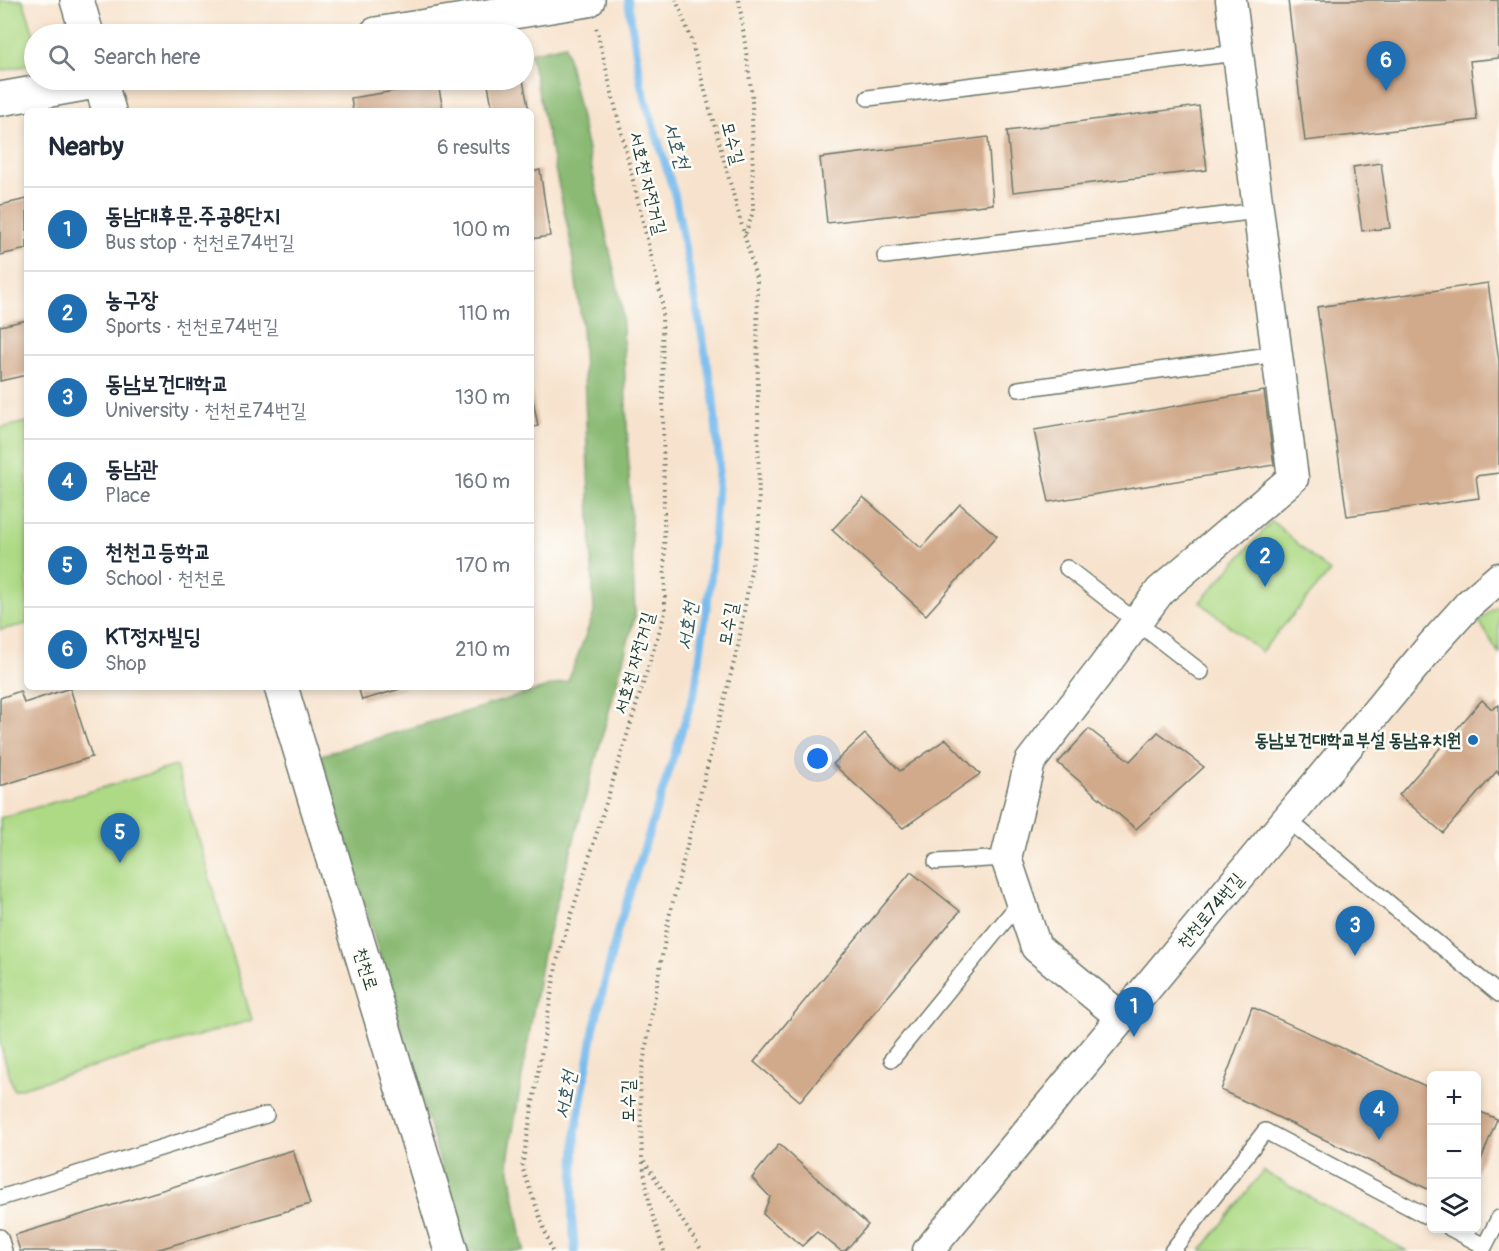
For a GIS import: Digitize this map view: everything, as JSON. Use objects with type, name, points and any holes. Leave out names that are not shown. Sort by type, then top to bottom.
[{"type":"street","points":[[77,0],[84,24]]},
{"type":"street","points":[[1122,1018],[1036,947],[1006,858],[1030,762],[1160,591],[1293,478],[1231,0]]},
{"type":"street","points":[[455,24],[581,8]]},
{"type":"street","points":[[0,99],[85,90]]},
{"type":"street","name":"천천로74번길","points":[[928,1251],[1432,645],[1469,604],[1499,578]]},
{"type":"street","name":"천천로","points":[[282,690],[451,1251]]},
{"type":"lane","points":[[868,98],[1238,53]]},
{"type":"lane","points":[[885,256],[1258,211]]},
{"type":"lane","points":[[1019,389],[1277,354]]},
{"type":"lane","points":[[1067,568],[1201,672]]},
{"type":"lane","points":[[1287,819],[1499,994]]},
{"type":"lane","points":[[936,862],[1006,858]]},
{"type":"lane","points":[[892,1059],[1021,901]]},
{"type":"lane","points":[[0,1198],[266,1115]]},
{"type":"lane","points":[[1172,1251],[1264,1131],[1427,1217]]},
{"type":"lane","points":[[1458,1233],[1483,1249],[1499,1218]]},
{"type":"lane","points":[[0,1237],[4,1251]]},
{"type":"path","name":"모수길","points":[[664,1251],[650,1207],[642,1158],[640,1081],[669,917],[738,646],[759,524],[757,281],[690,36],[676,0]]},
{"type":"path","points":[[739,0],[752,96],[753,212],[744,236]]},
{"type":"path","name":"서호천 자전거길","points":[[552,1251],[522,1167],[557,961],[665,613],[662,301],[581,8]]},
{"type":"path","points":[[642,1158],[702,1251]]},
{"type":"green space","points":[[0,0],[23,0],[31,24],[24,24],[24,66],[0,71]]},
{"type":"green space","points":[[565,45],[622,307],[635,616],[543,953],[508,1160],[524,1251],[466,1251],[321,755],[568,681],[594,613],[582,326],[570,238],[534,72],[534,52]]},
{"type":"green space","points":[[24,423],[24,625],[0,630],[0,428]]},
{"type":"green space","points":[[1272,521],[1330,572],[1261,652],[1200,602]]},
{"type":"green space","points":[[1499,604],[1499,654],[1479,621]]},
{"type":"green space","points":[[176,766],[252,1020],[14,1090],[0,1044],[0,818]]},
{"type":"green space","points":[[1263,1171],[1407,1251],[1201,1251]]},
{"type":"building","points":[[1288,0],[1498,0],[1499,58],[1470,61],[1477,120],[1305,141]]},
{"type":"building","points":[[401,90],[439,90],[443,108],[353,108],[351,98]]},
{"type":"building","points":[[489,90],[525,90],[528,108],[492,108]]},
{"type":"building","points":[[1199,106],[1207,170],[1013,192],[1007,131]]},
{"type":"building","points":[[988,137],[993,204],[827,223],[820,158]]},
{"type":"building","points":[[1381,163],[1390,228],[1362,231],[1353,167]]},
{"type":"building","points":[[540,170],[550,236],[534,239],[534,171]]},
{"type":"building","points":[[24,200],[24,250],[0,255],[0,205]]},
{"type":"building","points":[[1488,283],[1499,361],[1499,473],[1476,476],[1479,498],[1347,516],[1317,307]]},
{"type":"building","points":[[24,321],[24,376],[0,381],[0,326]]},
{"type":"building","points":[[1264,391],[1274,465],[1049,502],[1034,430]]},
{"type":"building","points":[[534,405],[538,426],[534,427]]},
{"type":"building","points":[[863,497],[921,548],[960,504],[997,536],[926,615],[832,530]]},
{"type":"building","points":[[64,690],[71,690],[92,757],[0,786],[0,698],[20,691],[24,703]]},
{"type":"building","points":[[359,690],[397,690],[362,700]]},
{"type":"building","name":"동남보건대학교부설 동남유치원","points":[[1482,700],[1492,709],[1499,705],[1499,774],[1497,771],[1443,833],[1399,795]]},
{"type":"building","points":[[1089,729],[1130,761],[1158,732],[1204,767],[1136,829],[1058,763]]},
{"type":"building","points":[[865,734],[900,771],[946,739],[980,774],[903,828],[833,764]]},
{"type":"building","points":[[911,872],[960,911],[800,1101],[754,1062]]},
{"type":"building","points":[[1252,1007],[1427,1087],[1427,1189],[1221,1090]]},
{"type":"building","points":[[1481,1112],[1497,1119],[1481,1160]]},
{"type":"building","points":[[779,1144],[868,1225],[845,1251],[841,1251],[817,1232],[802,1246],[763,1214],[770,1197],[752,1178]]},
{"type":"building","points":[[293,1150],[310,1204],[153,1251],[20,1251],[15,1235]]},
{"type":"waterway","name":"서호천","points":[[575,1251],[572,1218],[576,1131],[594,1028],[617,932],[695,690],[711,578],[719,463],[713,393],[675,196],[641,85],[628,0]]},
{"type":"place","name":"KT정자빌딩","points":[[1386,91]]},
{"type":"place","name":"농구장","points":[[1265,587]]},
{"type":"place","name":"동남보건대학교부설 동남유치원","points":[[1473,740]]},
{"type":"place","name":"천천고등학교","points":[[120,863]]},
{"type":"place","name":"동남보건대학교","points":[[1355,956]]},
{"type":"place","name":"동남대후문.주공8단지","points":[[1134,1037]]},
{"type":"place","name":"동남관","points":[[1379,1140]]}]
